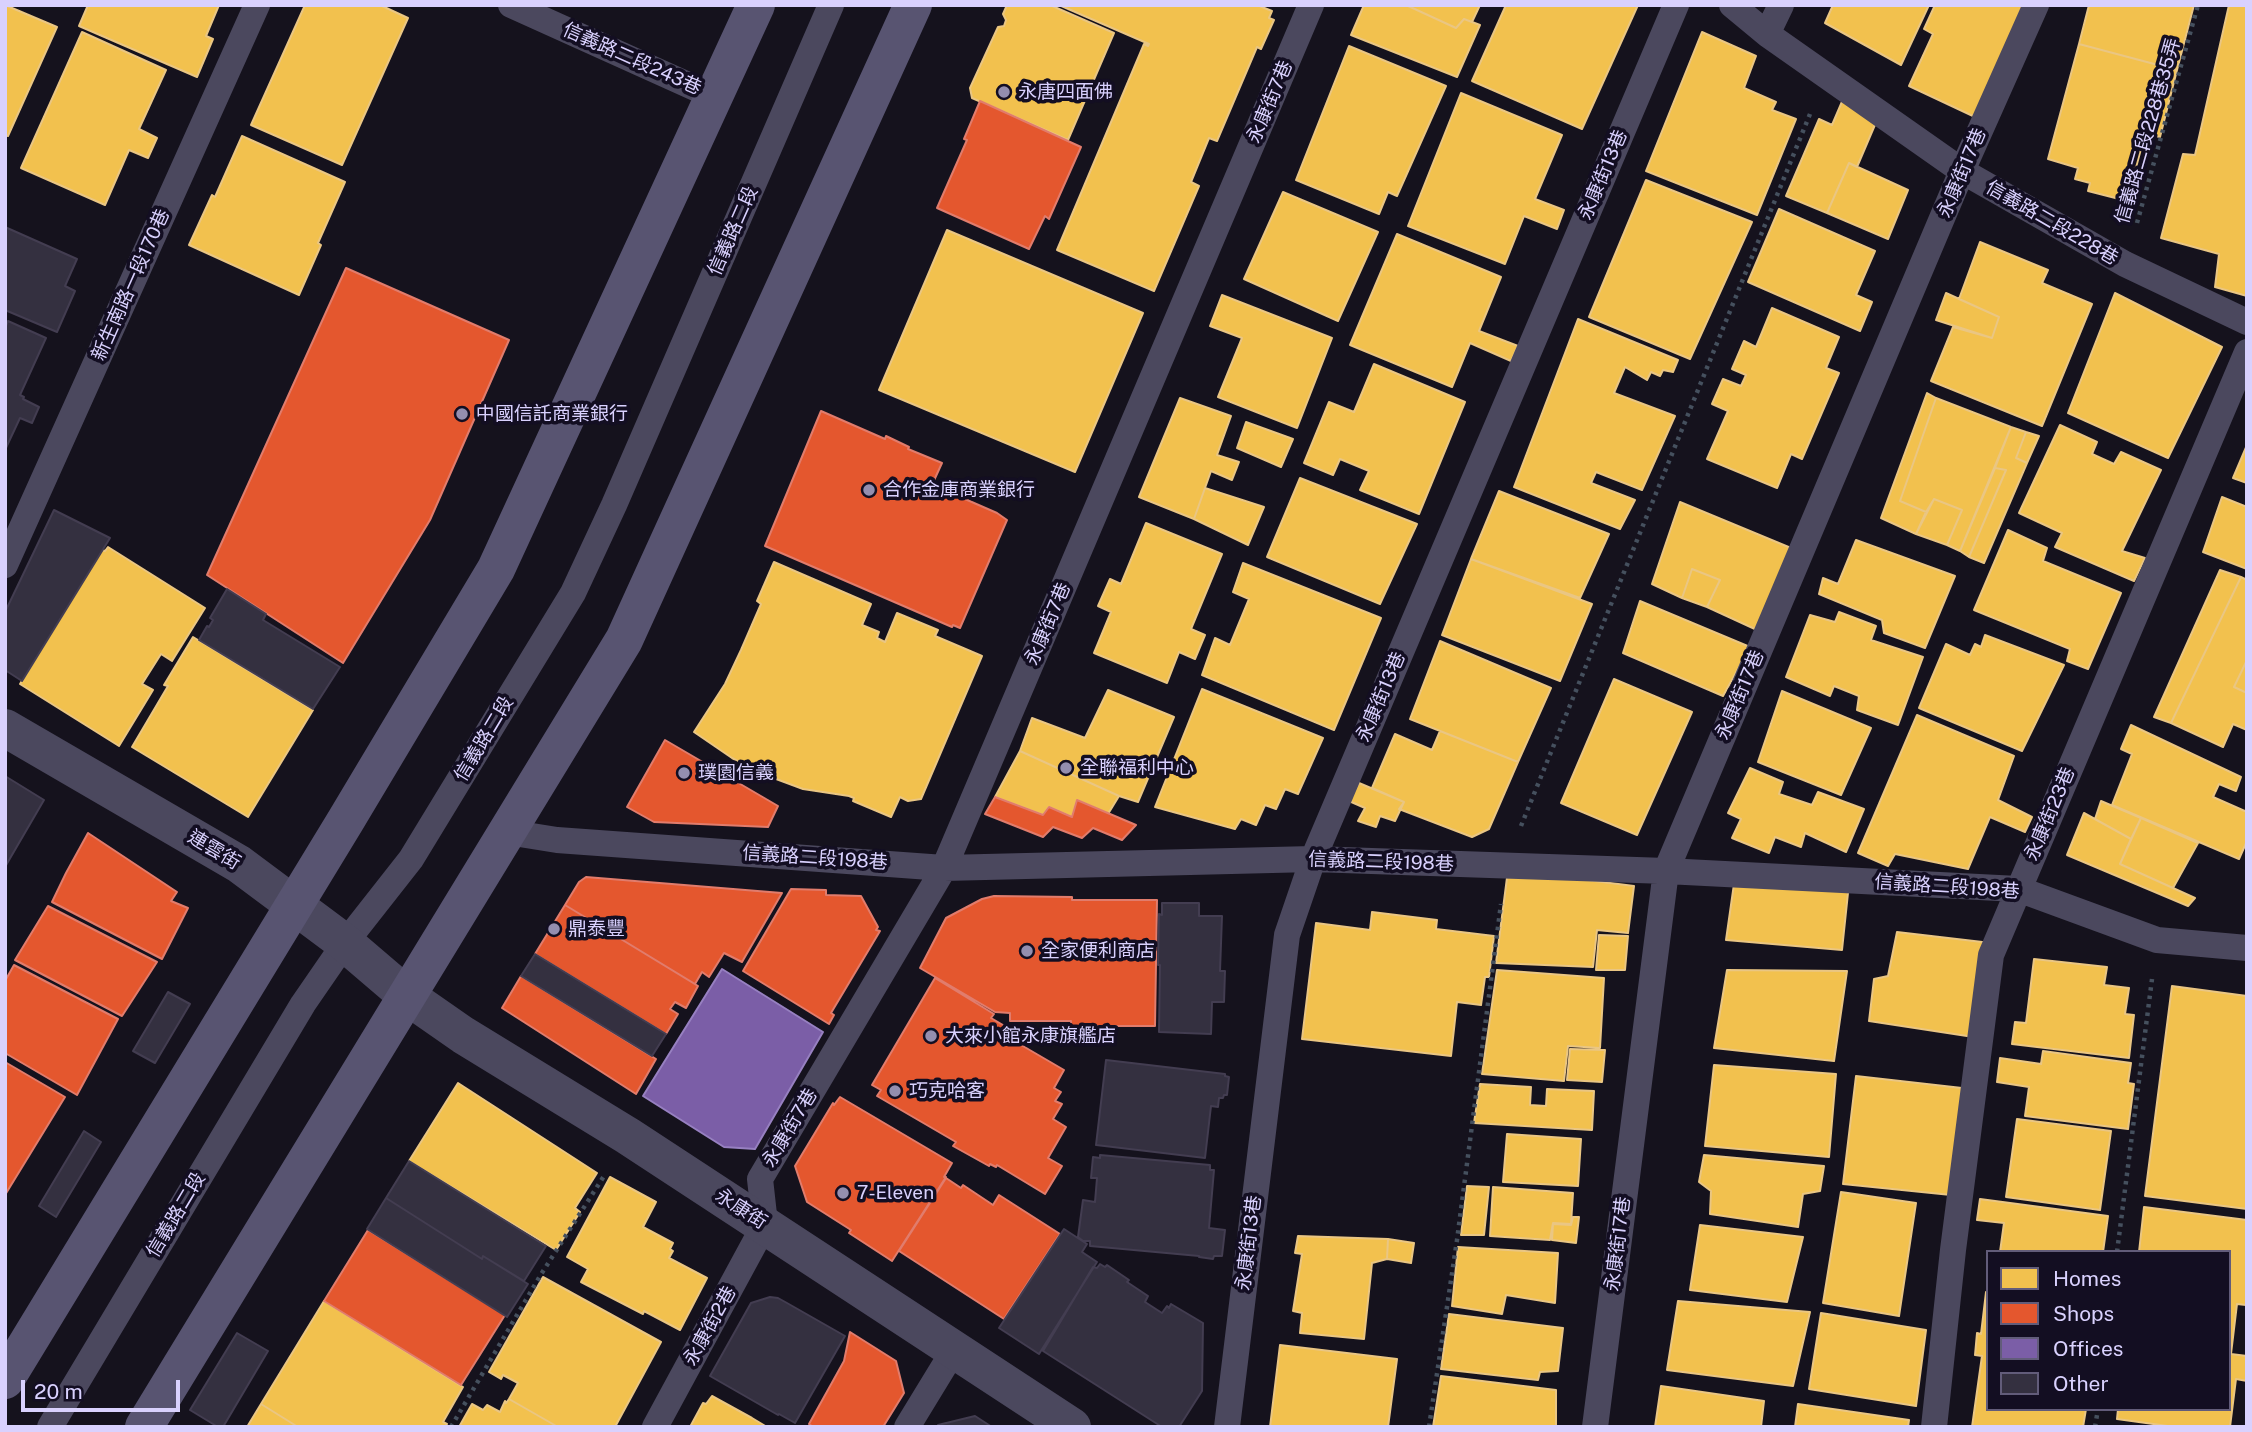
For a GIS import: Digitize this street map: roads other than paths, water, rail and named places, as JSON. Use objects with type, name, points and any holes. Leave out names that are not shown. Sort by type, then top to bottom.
[{"type":"main road","points":[[8,1369],[294,906],[496,569],[756,5]]},
{"type":"main road","points":[[144,1427],[624,640],[913,5]]},
{"type":"street","name":"連雲街","points":[[5,728],[239,864],[345,943],[407,996]]},
{"type":"street","name":"永康街","points":[[407,996],[463,1035],[765,1224],[1072,1427]]},
{"type":"lane","name":"新生南路一段170巷","points":[[5,565],[257,5]]},
{"type":"lane","name":"信義路二段243巷","points":[[511,5],[715,97]]},
{"type":"lane","name":"信義路二段","points":[[50,1427],[303,1004],[345,943],[411,859],[573,593],[614,506],[831,5]]},
{"type":"lane","name":"永康街7巷","points":[[765,1224],[760,1179],[944,867],[1311,5]]},
{"type":"lane","name":"永康街13巷","points":[[1227,1427],[1287,935],[1312,859],[1676,5]]},
{"type":"lane","name":"信義路二段228巷","points":[[1732,5],[1767,34],[1962,172],[2125,264],[2247,322]]},
{"type":"lane","points":[[1767,34],[1781,5]]},
{"type":"lane","name":"永康街17巷","points":[[1595,1427],[1666,871],[1962,172],[2036,5]]},
{"type":"lane","name":"永康街23巷","points":[[1934,1427],[1991,955],[2247,352]]},
{"type":"lane","name":"信義路二段198巷","points":[[507,832],[557,841],[944,867],[1312,859],[1666,871],[2018,889],[2157,940],[2247,948]]},
{"type":"lane","name":"永康街2巷","points":[[655,1427],[765,1224]]},
{"type":"lane","points":[[906,1427],[954,1350]]},
{"type":"place","name":"永唐四面佛","points":[[1004,92]]},
{"type":"place","name":"中國信託商業銀行","points":[[462,414]]},
{"type":"place","name":"合作金庫商業銀行","points":[[869,490]]},
{"type":"place","name":"全聯福利中心","points":[[1066,768]]},
{"type":"place","name":"璞園信義","points":[[684,773]]},
{"type":"place","name":"鼎泰豐","points":[[554,929]]},
{"type":"place","name":"全家便利商店","points":[[1027,951]]},
{"type":"place","name":"大來小館永康旗艦店","points":[[931,1036]]},
{"type":"place","name":"巧克哈客","points":[[895,1091]]},
{"type":"place","name":"7-Eleven","points":[[843,1193]]}]
